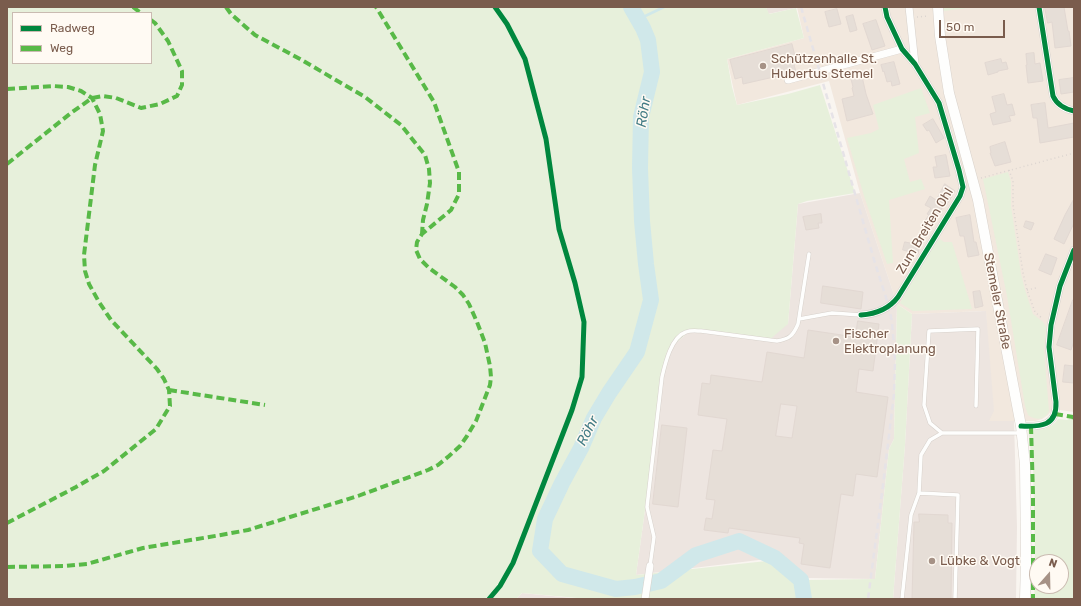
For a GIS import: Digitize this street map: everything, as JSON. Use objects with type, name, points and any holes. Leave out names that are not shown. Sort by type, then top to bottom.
[{"type":"main road","name":"Stemeler Straße","points":[[938,11],[949,93],[980,207],[1021,429],[1025,465],[1025,599]]},
{"type":"street","name":"Zum Breiten Ohl","points":[[861,315],[877,312],[893,303],[898,297],[960,196],[963,187],[939,103],[915,64],[902,49],[887,17],[885,7]]},
{"type":"street","name":"Zum Breiten Ohl","points":[[910,7],[915,64]]},
{"type":"street","points":[[1039,7],[1053,96],[1055,101],[1060,105],[1074,111]]},
{"type":"street","points":[[788,80],[902,49]]},
{"type":"street","points":[[1021,429],[1042,425],[1052,419],[1055,414],[1056,402],[1049,347],[1051,325],[1060,286],[1074,250]]},
{"type":"street","points":[[645,597],[650,566]]},
{"type":"lane","points":[[650,566],[654,537],[647,507],[662,378],[666,361],[672,346],[678,337],[685,332],[692,331],[777,341],[786,340],[794,333],[799,319],[809,254]]},
{"type":"lane","points":[[799,319],[832,312],[861,315]]},
{"type":"lane","points":[[942,433],[930,422],[924,405],[929,331],[978,329],[976,406]]},
{"type":"lane","points":[[902,599],[911,515],[919,493],[921,455],[930,440],[942,433],[1021,429]]},
{"type":"lane","points":[[919,493],[958,495],[955,599]]},
{"type":"path","points":[[911,18],[938,11]]},
{"type":"path","points":[[973,180],[1074,153]]},
{"type":"path","points":[[1010,170],[1013,181],[1013,206],[1023,274],[1027,290],[1035,312],[1051,325]]},
{"type":"path","points":[[1027,290],[1036,288]]},
{"type":"shaded area","points":[[766,7],[796,7],[796,8],[768,14]]},
{"type":"shaded area","points":[[797,7],[1074,7],[1074,412],[1060,410],[1051,411],[1042,419],[1035,421],[988,421],[986,311],[912,314],[897,304],[860,193],[829,81],[737,105],[727,59],[804,38]]},
{"type":"shaded area","points":[[860,193],[897,304],[894,439],[889,449],[875,579],[807,578],[775,558],[636,575],[667,351],[692,329],[788,324],[798,204]]},
{"type":"shaded area","points":[[986,311],[994,411],[989,421],[1014,421],[1017,527],[1016,599],[893,599],[905,445],[912,314]]},
{"type":"shaded area","points":[[522,593],[582,599],[516,599]]},
{"type":"green space","points":[[7,7],[766,7],[769,14],[796,8],[804,38],[727,59],[737,105],[788,94],[820,85],[855,193],[807,201],[798,204],[788,324],[768,341],[692,329],[667,351],[636,575],[776,560],[806,580],[875,579],[889,449],[894,439],[897,304],[912,314],[905,445],[893,599],[588,599],[522,593],[516,599],[7,599]]},
{"type":"green space","points":[[943,7],[975,7],[944,11]]},
{"type":"green space","points":[[921,88],[930,113],[915,117],[919,153],[904,159],[910,182],[921,179],[925,189],[889,200],[893,263],[887,264],[864,196],[847,138],[871,133],[879,129],[873,105]]},
{"type":"green space","points":[[1008,172],[1011,182],[1011,206],[1021,274],[1033,314],[1043,322],[1046,327],[1044,350],[1049,411],[1043,418],[1040,419],[1028,415],[1025,406],[1007,296],[983,179]]},
{"type":"green space","points":[[937,237],[944,242],[952,242],[972,309],[913,311],[900,303]]},
{"type":"green space","points":[[1074,417],[1074,599],[1035,599],[1035,594],[1069,594],[1069,554],[1035,554],[1033,468],[1028,430],[1045,429],[1055,423],[1058,419],[1067,420]]},
{"type":"building","points":[[1045,7],[1064,7],[1071,46],[1055,48],[1052,22],[1048,23]]},
{"type":"building","points":[[837,9],[841,24],[829,27],[825,12]]},
{"type":"building","points":[[853,15],[857,30],[850,32],[846,17]]},
{"type":"building","points":[[876,20],[885,46],[872,50],[863,24]]},
{"type":"building","name":"Schützenhalle St. Hubertus Stemel","points":[[792,44],[796,60],[793,61],[796,72],[743,84],[742,77],[735,79],[730,60]]},
{"type":"building","points":[[1034,53],[1035,64],[1040,63],[1043,81],[1028,83],[1026,54]]},
{"type":"building","points":[[1001,59],[1002,63],[1006,62],[1008,69],[988,75],[985,63]]},
{"type":"building","points":[[894,62],[900,84],[892,86],[891,81],[887,82],[881,65]]},
{"type":"building","points":[[861,72],[866,94],[873,114],[847,121],[842,99],[854,96],[850,75]]},
{"type":"building","points":[[1074,78],[1074,92],[1061,94],[1059,80]]},
{"type":"building","points":[[1004,94],[1007,105],[1012,104],[1015,115],[1009,116],[1011,121],[993,125],[990,114],[996,112],[992,97]]},
{"type":"building","points":[[1045,103],[1048,128],[1074,123],[1074,137],[1040,143],[1037,118],[1033,118],[1031,105]]},
{"type":"building","points":[[933,119],[944,138],[936,143],[929,130],[927,131],[923,125]]},
{"type":"building","points":[[1005,142],[1011,162],[995,166],[990,153],[990,147]]},
{"type":"building","points":[[946,155],[950,176],[935,178],[933,167],[937,167],[935,157]]},
{"type":"building","points":[[945,184],[955,191],[946,206],[944,205],[930,230],[922,225],[929,215],[927,214],[931,208],[925,205],[930,196],[936,200]]},
{"type":"building","points":[[1074,199],[1074,223],[1064,244],[1054,239]]},
{"type":"building","points":[[821,214],[822,223],[818,223],[819,228],[806,230],[803,217]]},
{"type":"building","points":[[970,215],[974,242],[976,242],[979,255],[968,257],[964,236],[960,236],[956,218]]},
{"type":"building","points":[[1026,221],[1034,223],[1031,230],[1024,227]]},
{"type":"building","points":[[905,242],[920,245],[918,254],[903,250]]},
{"type":"building","points":[[1046,254],[1057,258],[1051,275],[1039,270]]},
{"type":"building","points":[[823,286],[863,292],[861,309],[821,303]]},
{"type":"building","points":[[980,291],[983,306],[975,308],[973,292]]},
{"type":"building","points":[[1073,300],[1074,341],[1071,350],[1057,345]]},
{"type":"building","points":[[858,321],[879,324],[873,371],[859,369],[856,392],[888,397],[877,477],[856,474],[853,496],[841,494],[830,568],[801,564],[804,544],[799,543],[800,538],[729,528],[728,533],[704,530],[706,518],[712,519],[715,500],[706,499],[713,450],[722,451],[727,419],[698,415],[702,383],[710,384],[711,375],[762,382],[767,352],[804,358],[808,330],[855,337]],"holes":[[[781,404],[797,406],[792,438],[776,436]]]},
{"type":"building","points":[[1065,365],[1074,366],[1074,383],[1063,382]]},
{"type":"building","points":[[662,425],[687,428],[678,507],[653,504]]},
{"type":"building","name":"Lübke & Vogt","points":[[919,514],[948,515],[948,523],[952,523],[951,599],[912,599],[914,522],[919,522]]},
{"type":"waterway","name":"Röhr","points":[[631,7],[648,40],[652,72],[641,117],[640,168],[642,221],[651,300],[637,352],[594,418],[581,448],[545,519],[540,551],[562,574],[616,589],[635,587],[661,581],[696,555],[739,541],[775,558],[801,580],[804,599]]},
{"type":"waterway","points":[[639,19],[664,7]]},
{"type":"railway","points":[[801,7],[889,307],[892,322],[895,360],[894,394],[868,599]]},
{"type":"marked path","points":[[133,7],[140,12]]},
{"type":"marked path","points":[[226,7],[231,14],[255,35],[365,97],[401,125],[425,155],[429,169],[430,183],[422,234]]},
{"type":"marked path","points":[[7,567],[87,564],[143,548],[248,530],[358,496],[428,470],[438,465],[449,456],[460,446],[467,436],[476,421],[490,385],[490,366],[485,343],[469,304],[463,295],[455,287],[429,268],[420,259],[416,250],[417,242],[422,234],[451,210],[459,194],[459,172],[434,102],[376,7]]},
{"type":"marked path","points":[[7,164],[92,98],[103,96],[116,98],[141,108],[160,104],[177,96],[182,85],[182,71],[168,41],[152,21]]},
{"type":"marked path","points":[[7,89],[53,86],[68,87],[81,91],[92,98],[100,114],[103,131],[95,165],[84,255],[85,271],[89,284],[111,320],[157,369],[164,379],[169,390],[170,406],[156,429],[104,471],[7,523]]},
{"type":"marked path","points":[[169,390],[265,405]]},
{"type":"marked path","points":[[1055,414],[1073,417],[1074,419]]},
{"type":"marked path","points":[[1031,426],[1033,494],[1033,599]]},
{"type":"cycle path","points":[[489,599],[500,586],[513,563],[572,410],[582,377],[584,322],[575,283],[559,229],[546,139],[525,59],[507,24],[495,7]]},
{"type":"cycle path","points":[[861,315],[882,310],[891,305],[898,297],[960,196],[963,187],[939,103],[915,64],[902,49],[887,17],[885,7]]},
{"type":"cycle path","points":[[1039,7],[1053,96],[1062,106],[1074,111]]},
{"type":"cycle path","points":[[1021,426],[1035,426],[1046,423],[1051,420],[1056,410],[1049,347],[1051,325],[1060,286],[1074,250]]},
{"type":"place","name":"Schützenhalle St. Hubertus Stemel","points":[[763,66]]},
{"type":"place","name":"Fischer Elektroplanung","points":[[836,341]]},
{"type":"place","name":"Lübke & Vogt","points":[[932,561]]}]
